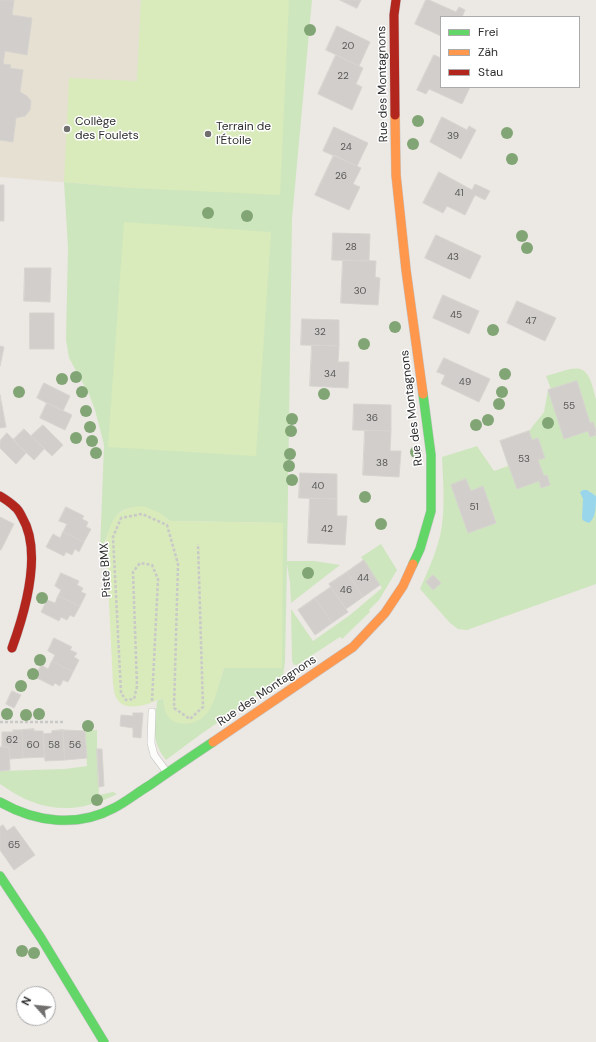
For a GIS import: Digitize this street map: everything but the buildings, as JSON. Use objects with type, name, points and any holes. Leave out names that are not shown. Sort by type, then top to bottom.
[{"type":"street","name":"Rue des Montagnons","points":[[0,802],[21,812],[44,819],[73,821],[97,816],[116,808],[353,647],[385,613],[403,586],[420,549],[431,511],[431,455],[406,270],[396,175],[394,15],[396,0]]},
{"type":"street","points":[[0,496],[9,501],[20,513],[28,530],[30,542],[30,573],[27,600],[20,627],[12,648]]},
{"type":"street","points":[[0,876],[42,938],[104,1042]]},
{"type":"lane","points":[[152,712],[151,743],[154,755],[168,773]]},
{"type":"path","name":"Piste BMX","points":[[152,712],[158,579],[152,565],[140,563],[133,572],[137,686],[134,699],[126,700],[121,693],[113,537],[121,518],[142,514],[167,525],[178,564],[174,708],[190,719],[203,707],[198,544]]},
{"type":"path","points":[[0,722],[65,722]]},
{"type":"shaded area","name":"Collège des Foulets","points":[[0,0],[141,0],[132,188],[0,177]]},
{"type":"green space","points":[[141,0],[312,0],[292,219],[287,561],[314,561],[340,565],[291,603],[287,564],[285,661],[283,678],[201,734],[166,760],[161,753],[156,739],[155,725],[157,701],[163,698],[165,707],[216,693],[224,668],[283,523],[170,521],[158,512],[131,508],[123,510],[118,514],[100,550],[104,445],[95,410],[89,394],[69,358],[66,340],[68,247],[64,182],[132,188]]},
{"type":"green space","name":"Terrain de l'Étoile","points":[[141,0],[289,0],[280,195],[132,188],[64,182],[69,78],[137,81]]},
{"type":"green space","points":[[124,222],[271,232],[256,456],[108,447]]},
{"type":"green space","points":[[570,369],[580,369],[587,374],[596,399],[596,584],[467,630],[458,629],[450,623],[420,589],[441,533],[444,500],[442,457],[477,446],[494,471],[508,466],[500,441],[529,431],[544,412],[548,390],[551,389],[546,376]]},
{"type":"green space","points":[[143,506],[160,513],[170,521],[283,523],[282,668],[224,668],[211,707],[204,716],[193,723],[180,724],[170,718],[165,711],[163,698],[145,705],[131,707],[120,702],[114,693],[106,541],[113,520],[117,515],[127,509]]},
{"type":"green space","points":[[381,544],[397,570],[379,600],[369,610],[370,612],[342,639],[340,637],[297,665],[294,665],[292,661],[291,609],[313,641],[350,615],[382,588],[361,557]]},
{"type":"green space","points":[[97,730],[99,795],[113,792],[117,794],[86,806],[57,808],[29,800],[0,784],[0,771],[65,769],[87,766],[85,731]]},
{"type":"water","points":[[587,490],[596,496],[596,508],[593,518],[589,523],[582,519],[583,499],[580,492]]},
{"type":"traffic: fast","points":[[413,564],[420,549],[431,511],[431,455],[423,394]]},
{"type":"traffic: fast","points":[[0,802],[13,809],[42,818],[56,820],[86,818],[100,814],[123,803],[213,742]]},
{"type":"traffic: fast","points":[[0,876],[41,938],[104,1042]]},
{"type":"traffic: slow","points":[[395,115],[396,175],[406,270],[423,394]]},
{"type":"traffic: slow","points":[[213,742],[353,647],[385,613],[403,586],[413,564]]},
{"type":"traffic: jam","points":[[395,115],[394,15],[396,0]]},
{"type":"traffic: jam","points":[[0,496],[19,511],[28,531],[31,547],[30,582],[22,617],[12,648]]},
{"type":"place","name":"Collège des Foulets","points":[[67,129]]},
{"type":"place","name":"Terrain de l'Étoile","points":[[208,134]]}]
